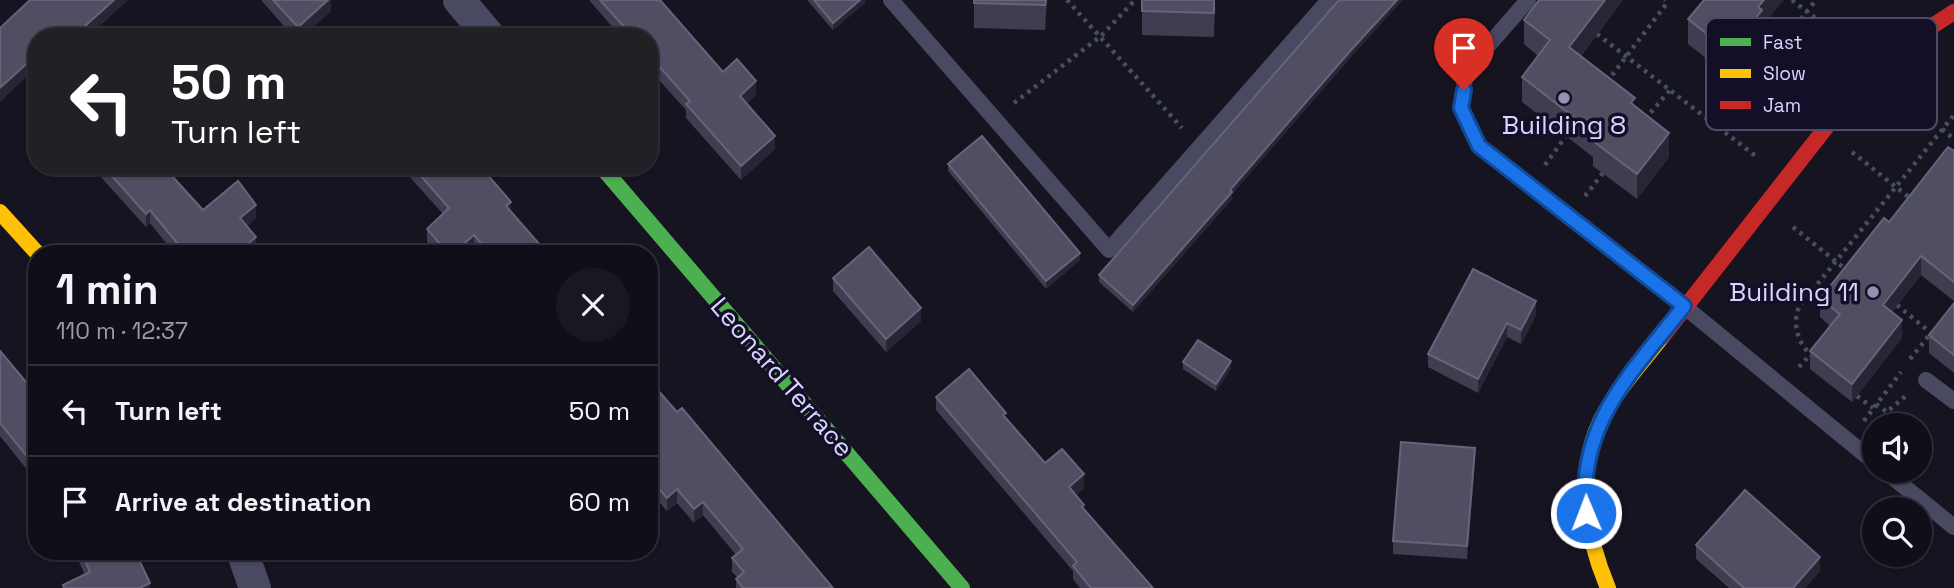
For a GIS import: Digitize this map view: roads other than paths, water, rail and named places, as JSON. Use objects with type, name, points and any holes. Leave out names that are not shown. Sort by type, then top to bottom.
[{"type":"street","points":[[459,0],[482,28]]},
{"type":"street","points":[[1937,23],[1954,12]]},
{"type":"street","points":[[1608,588],[1596,564],[1588,534],[1584,491],[1589,451],[1598,425],[1610,402],[1824,130]]},
{"type":"street","name":"Leonard Terrace","points":[[609,175],[962,588]]},
{"type":"street","points":[[0,212],[30,245]]},
{"type":"street","points":[[245,560],[255,588]]},
{"type":"lane","points":[[891,0],[1109,250],[1329,0]]},
{"type":"lane","points":[[1528,0],[1466,71],[1461,108],[1479,146],[1684,306],[1862,452]]},
{"type":"lane","points":[[1926,380],[1954,401]]},
{"type":"lane","points":[[1900,483],[1954,527]]},
{"type":"place","name":"Building 8","points":[[1564,98]]},
{"type":"place","name":"Building 11","points":[[1873,292]]}]
